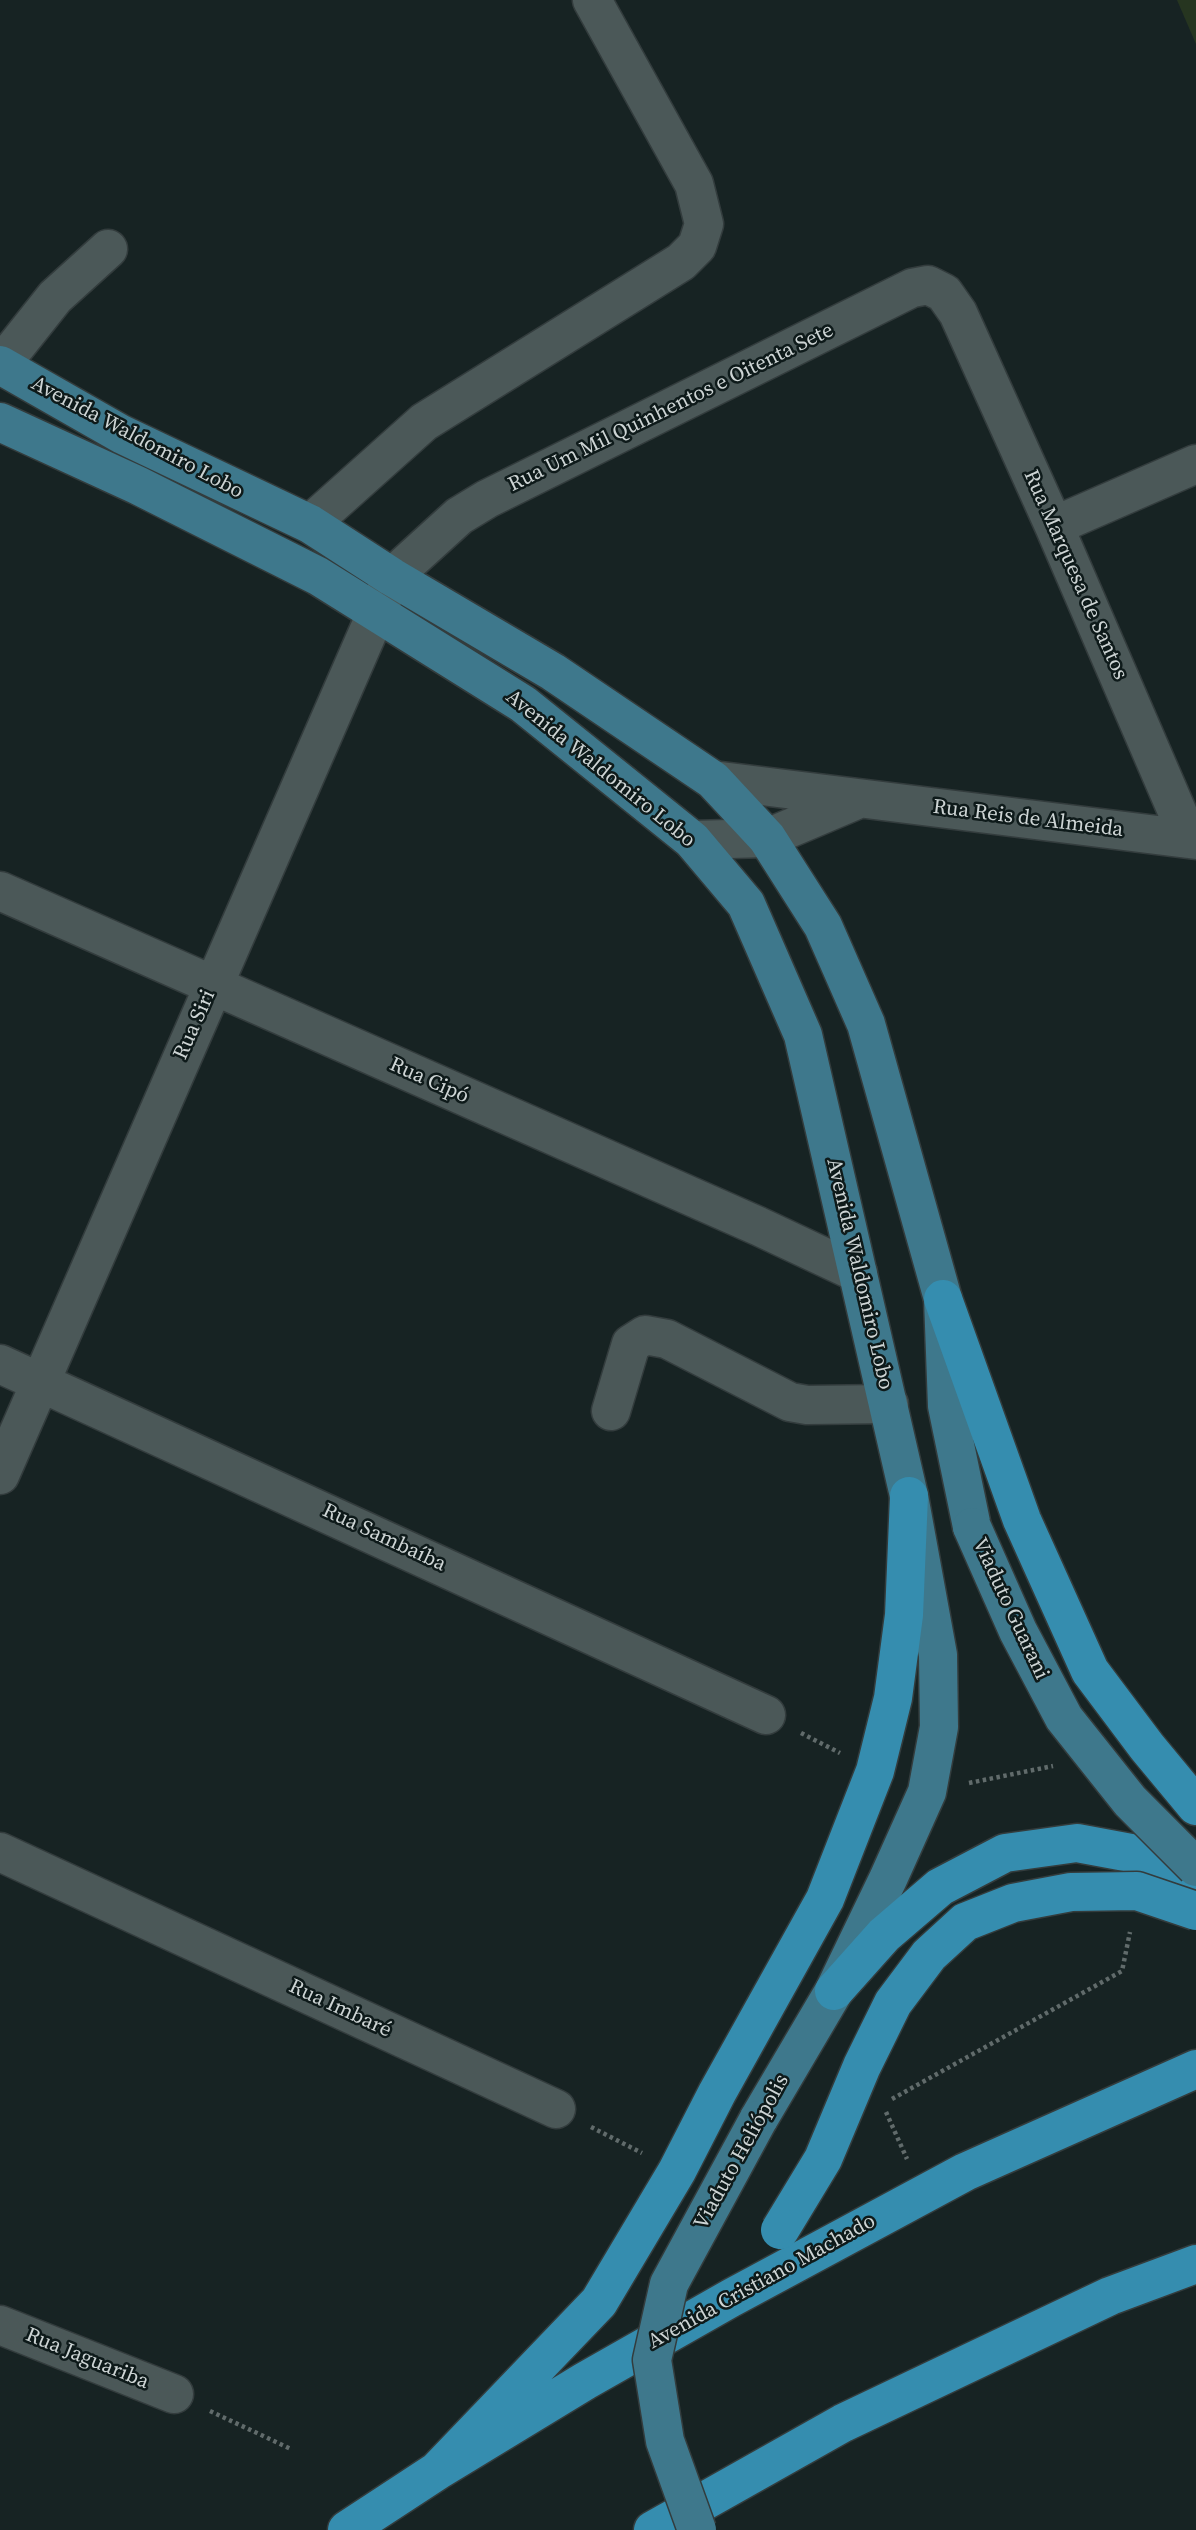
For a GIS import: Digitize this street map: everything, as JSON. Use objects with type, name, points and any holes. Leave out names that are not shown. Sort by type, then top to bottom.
[{"type":"highway","points":[[943,1299],[1022,1520],[1090,1671],[1146,1747],[1196,1806]]},
{"type":"highway","points":[[437,2471],[599,2302],[677,2171],[717,2093],[825,1899],[875,1771],[893,1698],[904,1615],[909,1496]]},
{"type":"highway","points":[[834,1991],[884,1935],[940,1887],[1005,1853],[1077,1843],[1147,1856],[1196,1870]]},
{"type":"highway","points":[[731,2298],[780,2230],[823,2159],[862,2066],[893,2003],[929,1955],[965,1922],[1013,1903],[1071,1892],[1138,1891],[1196,1911]]},
{"type":"highway","name":"Avenida Cristiano Machado","points":[[347,2530],[437,2471],[585,2381],[731,2298],[965,2172],[1196,2069]]},
{"type":"highway","points":[[653,2530],[843,2423],[1110,2297],[1196,2264]]},
{"type":"main road","name":"Avenida Waldomiro Lobo","points":[[0,365],[121,434],[310,524],[392,577],[553,672],[713,779],[767,838],[823,926],[866,1024],[943,1299]]},
{"type":"main road","name":"Avenida Waldomiro Lobo","points":[[0,422],[137,485],[318,576],[523,704],[692,840],[746,904],[803,1035],[909,1496],[938,1655],[939,1727],[927,1792]]},
{"type":"main road","name":"Viaduto Guarani","points":[[943,1299],[947,1406],[972,1527],[1018,1631],[1064,1718],[1130,1801],[1196,1870]]},
{"type":"main road","name":"Viaduto Heliópolis","points":[[697,2530],[665,2441],[652,2360],[669,2284],[758,2120],[834,1991],[927,1792]]},
{"type":"street","points":[[310,524],[424,422],[681,262],[697,246],[704,224],[694,184],[592,0]]},
{"type":"street","points":[[0,365],[55,297],[108,249]]},
{"type":"street","name":"Rua Um Mil Quinhentos e Oitenta Sete","points":[[392,577],[459,516],[487,499],[912,288],[928,285],[944,293],[958,313]]},
{"type":"street","name":"Rua Marquesa de Santos","points":[[958,313],[1192,839]]},
{"type":"street","points":[[1054,526],[1196,464]]},
{"type":"street","name":"Rua Siri","points":[[0,1475],[392,577]]},
{"type":"street","name":"Rua Reis de Almeida","points":[[713,779],[1192,839]]},
{"type":"street","points":[[692,840],[767,838],[861,798]]},
{"type":"street","name":"Rua Cipó","points":[[0,891],[758,1226],[858,1273]]},
{"type":"street","points":[[611,1411],[631,1344],[645,1335],[667,1339],[790,1402],[807,1405],[890,1404]]},
{"type":"street","name":"Rua Sambaíba","points":[[0,1364],[766,1715]]},
{"type":"street","name":"Rua Imbaré","points":[[0,1852],[556,2109]]},
{"type":"street","name":"Rua Jaguariba","points":[[0,2325],[174,2394]]},
{"type":"path","points":[[556,2109],[677,2171]]},
{"type":"path","points":[[174,2394],[290,2449]]},
{"type":"green space","points":[[1177,0],[1196,0],[1196,44]]}]
